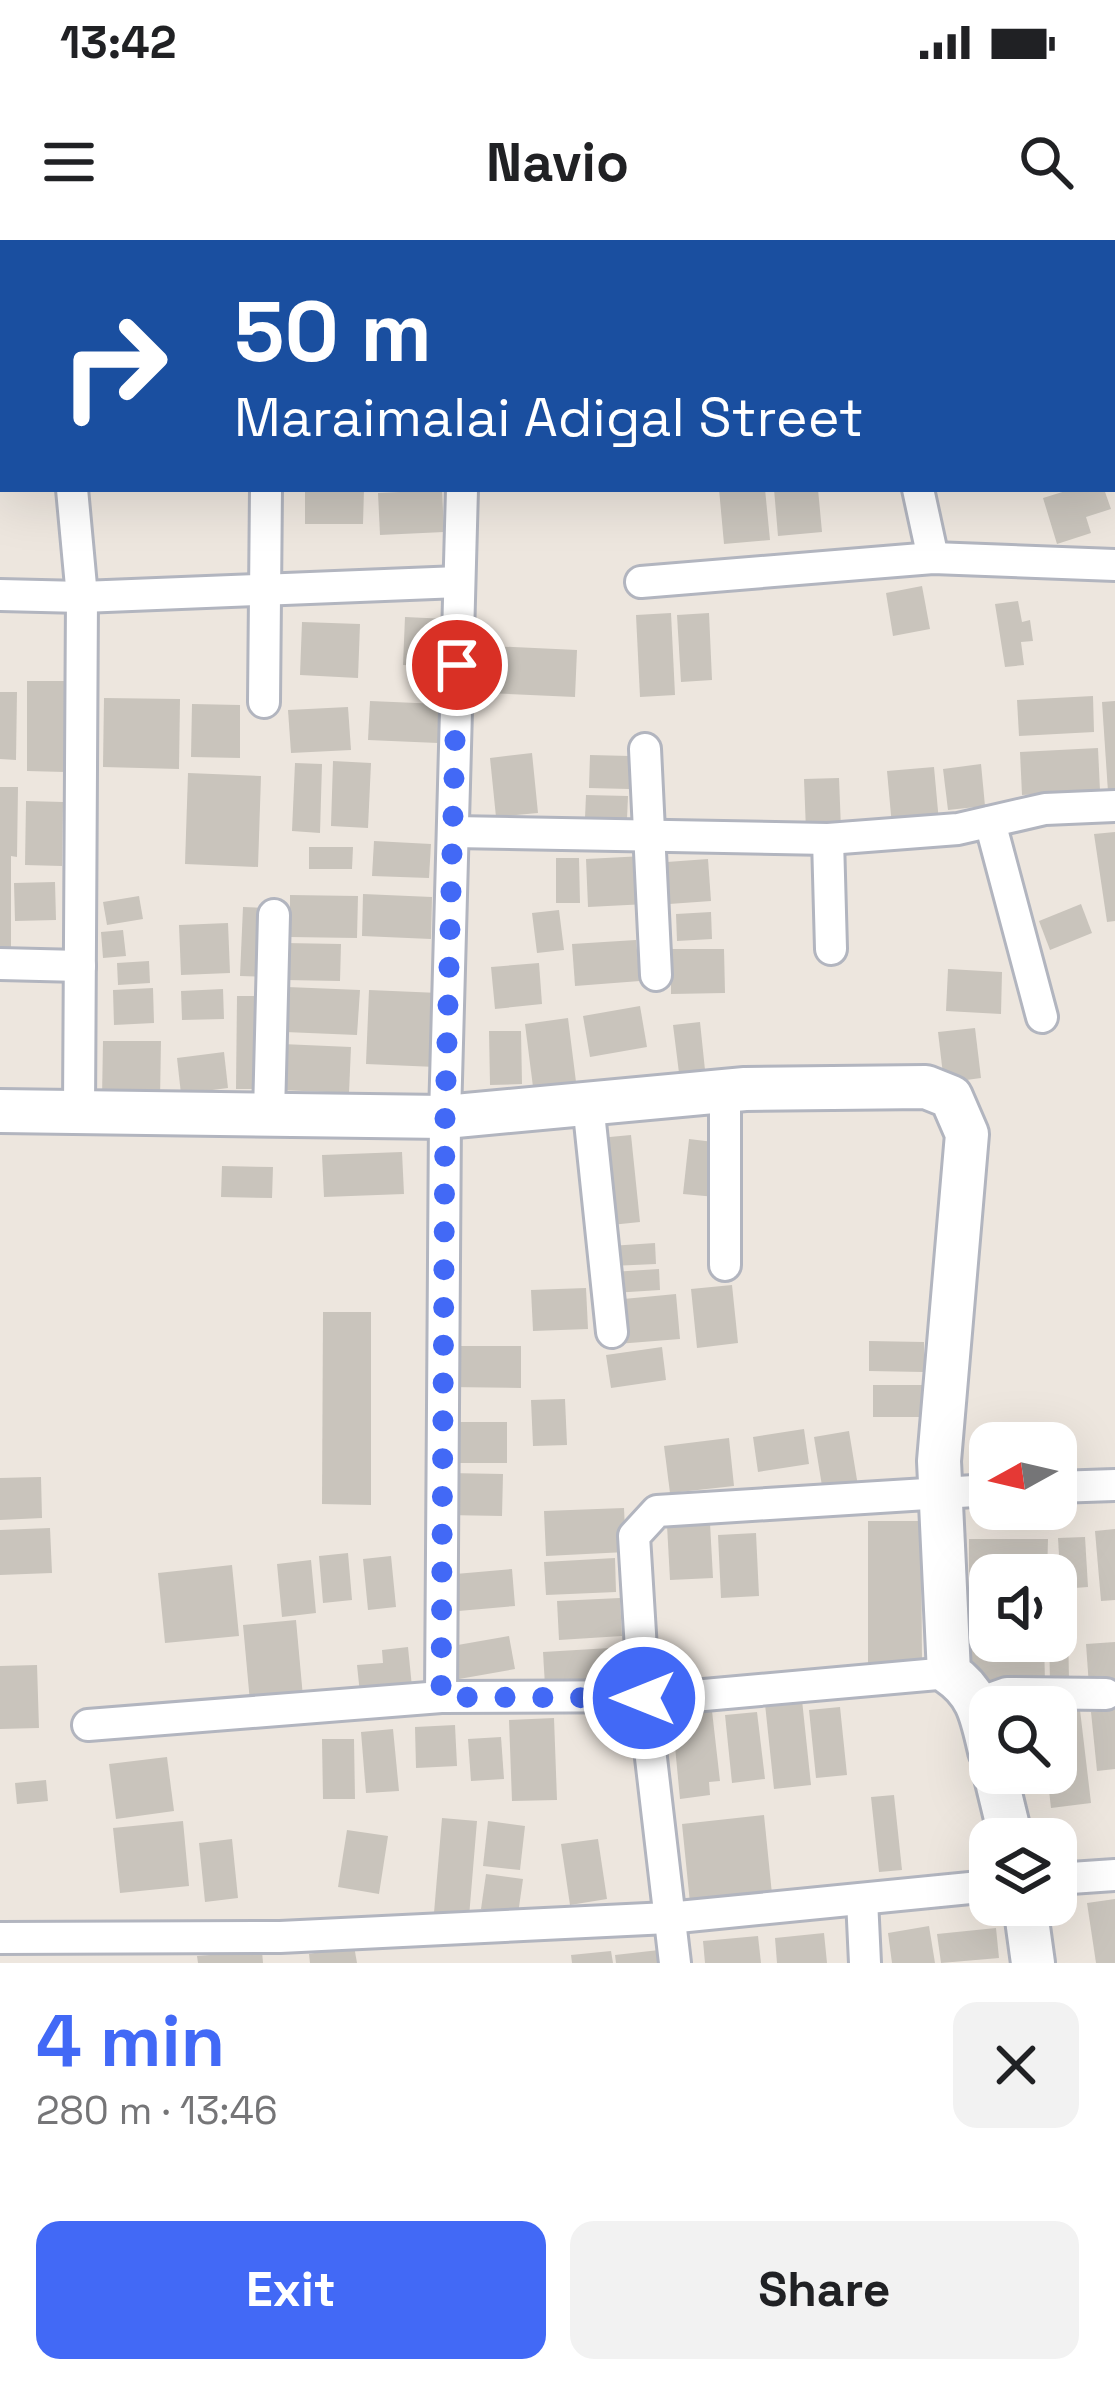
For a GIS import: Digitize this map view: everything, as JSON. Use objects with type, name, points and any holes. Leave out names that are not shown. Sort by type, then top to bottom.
[{"type":"street","points":[[72,492],[82,597],[79,1111]]},
{"type":"street","points":[[264,702],[266,492]]},
{"type":"street","points":[[441,1697],[445,1117],[462,492]]},
{"type":"street","points":[[919,492],[933,558]]},
{"type":"street","points":[[641,582],[933,558],[1115,565]]},
{"type":"street","points":[[0,595],[82,597],[459,582]]},
{"type":"street","points":[[645,749],[656,975]]},
{"type":"street","points":[[453,832],[828,839],[958,829],[1045,809],[1115,806]]},
{"type":"street","points":[[990,822],[1042,1017]]},
{"type":"street","points":[[828,839],[831,949]]},
{"type":"street","points":[[269,1114],[274,915]]},
{"type":"street","points":[[0,964],[80,966]]},
{"type":"street","points":[[0,1111],[445,1117],[725,1091],[926,1087],[950,1097],[967,1134],[939,1461],[969,1700]]},
{"type":"street","points":[[725,1091],[725,1265]]},
{"type":"street","points":[[588,1102],[612,1333]]},
{"type":"street","points":[[1077,1486],[1115,1485]]},
{"type":"street","points":[[675,1963],[644,1698],[634,1536],[657,1511],[969,1491]]},
{"type":"street","points":[[88,1725],[441,1697],[644,1698],[964,1688],[1106,1694]]},
{"type":"street","points":[[1077,1878],[1115,1874]]},
{"type":"street","points":[[0,1938],[282,1950],[969,1888]]},
{"type":"street","points":[[862,1899],[865,1963]]},
{"type":"street","points":[[1028,1926],[1033,1963]]},
{"type":"building","points":[[305,492],[364,492],[363,524],[305,524]]},
{"type":"building","points":[[442,492],[444,532],[380,535],[378,493]]},
{"type":"building","points":[[719,492],[765,492],[770,540],[724,544]]},
{"type":"building","points":[[774,492],[818,492],[822,532],[778,536]]},
{"type":"building","points":[[1062,492],[1105,492],[1111,509],[1086,517],[1091,533],[1057,544],[1043,498]]},
{"type":"building","points":[[922,586],[930,629],[893,636],[886,593]]},
{"type":"building","points":[[1018,601],[1022,622],[1030,620],[1033,641],[1021,642],[1024,665],[1005,667],[995,604]]},
{"type":"building","points":[[671,613],[675,695],[640,697],[636,615]]},
{"type":"building","points":[[709,613],[712,680],[681,682],[677,615]]},
{"type":"building","points":[[405,617],[448,619],[446,667],[403,665]]},
{"type":"building","points":[[302,622],[360,624],[358,678],[300,675]]},
{"type":"building","points":[[489,646],[577,650],[575,697],[487,693]]},
{"type":"building","points":[[27,681],[66,681],[65,772],[27,771]]},
{"type":"building","points":[[0,692],[17,692],[16,760],[0,759]]},
{"type":"building","points":[[1093,696],[1094,732],[1019,736],[1017,700]]},
{"type":"building","points":[[104,698],[180,699],[179,769],[103,767]]},
{"type":"building","points":[[370,701],[440,704],[438,743],[368,740]]},
{"type":"building","points":[[1115,701],[1115,791],[1108,792],[1102,702]]},
{"type":"building","points":[[192,704],[240,705],[240,758],[191,757]]},
{"type":"building","points":[[348,707],[351,750],[291,753],[288,710]]},
{"type":"building","points":[[1098,748],[1100,791],[1022,795],[1020,752]]},
{"type":"building","points":[[532,753],[538,813],[496,817],[490,758]]},
{"type":"building","points":[[590,755],[630,756],[629,789],[589,788]]},
{"type":"building","points":[[333,761],[371,763],[368,828],[331,826]]},
{"type":"building","points":[[295,763],[322,764],[320,833],[292,831]]},
{"type":"building","points":[[981,764],[985,806],[948,810],[943,769]]},
{"type":"building","points":[[934,767],[939,822],[892,826],[887,771]]},
{"type":"building","points":[[188,773],[261,776],[258,867],[185,864]]},
{"type":"building","points":[[839,778],[841,829],[806,831],[804,779]]},
{"type":"building","points":[[0,787],[18,787],[17,857],[11,856],[11,950],[0,950]]},
{"type":"building","points":[[586,795],[628,796],[627,819],[585,818]]},
{"type":"building","points":[[26,801],[63,802],[62,866],[25,865]]},
{"type":"building","points":[[1115,832],[1115,921],[1107,922],[1094,834]]},
{"type":"building","points":[[374,841],[431,844],[429,878],[372,876]]},
{"type":"building","points":[[309,847],[353,847],[352,869],[309,869]]},
{"type":"building","points":[[644,856],[647,904],[588,907],[586,859]]},
{"type":"building","points":[[556,858],[579,858],[580,903],[556,903]]},
{"type":"building","points":[[708,859],[711,901],[669,904],[667,862]]},
{"type":"building","points":[[55,882],[56,920],[15,921],[14,883]]},
{"type":"building","points":[[363,894],[432,897],[431,939],[362,936]]},
{"type":"building","points":[[290,895],[358,896],[357,938],[290,937]]},
{"type":"building","points":[[139,896],[143,919],[107,925],[103,902]]},
{"type":"building","points":[[1081,904],[1092,933],[1050,950],[1039,921]]},
{"type":"building","points":[[243,907],[270,908],[268,977],[240,976]]},
{"type":"building","points":[[559,910],[564,950],[537,953],[532,913]]},
{"type":"building","points":[[711,912],[712,939],[677,941],[676,914]]},
{"type":"building","points":[[228,923],[230,973],[181,975],[179,925]]},
{"type":"building","points":[[123,930],[126,956],[103,958],[101,932]]},
{"type":"building","points":[[636,940],[640,981],[575,986],[572,944]]},
{"type":"building","points":[[285,943],[341,944],[340,981],[285,980]]},
{"type":"building","points":[[671,949],[724,949],[725,993],[671,994]]},
{"type":"building","points":[[149,961],[150,983],[118,985],[117,963]]},
{"type":"building","points":[[539,963],[542,1004],[495,1009],[491,967]]},
{"type":"building","points":[[948,969],[1002,972],[1001,1014],[946,1011]]},
{"type":"building","points":[[287,987],[360,990],[357,1035],[285,1032]]},
{"type":"building","points":[[153,988],[154,1023],[114,1025],[113,990]]},
{"type":"building","points":[[223,989],[224,1019],[182,1020],[181,991]]},
{"type":"building","points":[[369,990],[439,993],[436,1067],[366,1064]]},
{"type":"building","points":[[237,996],[260,996],[259,1089],[236,1089]]},
{"type":"building","points":[[640,1006],[647,1047],[590,1057],[583,1016]]},
{"type":"building","points":[[568,1018],[576,1082],[533,1087],[525,1024]]},
{"type":"building","points":[[700,1022],[705,1070],[679,1073],[673,1025]]},
{"type":"building","points":[[975,1028],[981,1078],[944,1083],[938,1032]]},
{"type":"building","points":[[489,1031],[521,1031],[522,1084],[490,1085]]},
{"type":"building","points":[[103,1041],[161,1041],[160,1099],[102,1098]]},
{"type":"building","points":[[282,1044],[351,1047],[349,1093],[280,1090]]},
{"type":"building","points":[[224,1052],[228,1088],[181,1094],[177,1058]]},
{"type":"building","points":[[631,1135],[640,1222],[611,1225],[599,1138]]},
{"type":"building","points":[[689,1139],[722,1143],[716,1197],[683,1194]]},
{"type":"building","points":[[402,1152],[404,1194],[324,1197],[322,1155]]},
{"type":"building","points":[[222,1166],[273,1167],[272,1198],[221,1197]]},
{"type":"building","points":[[655,1243],[656,1264],[611,1266],[610,1246]]},
{"type":"building","points":[[659,1269],[660,1290],[613,1293],[612,1272]]},
{"type":"building","points":[[732,1285],[738,1343],[697,1348],[691,1289]]},
{"type":"building","points":[[586,1288],[588,1329],[533,1331],[531,1290]]},
{"type":"building","points":[[676,1294],[680,1339],[617,1344],[613,1300]]},
{"type":"building","points":[[323,1312],[371,1312],[371,1505],[322,1504]]},
{"type":"building","points":[[869,1341],[924,1342],[924,1372],[869,1371]]},
{"type":"building","points":[[448,1346],[521,1346],[521,1388],[448,1387]]},
{"type":"building","points":[[662,1347],[666,1380],[611,1388],[606,1355]]},
{"type":"building","points":[[873,1385],[930,1385],[930,1417],[873,1417]]},
{"type":"building","points":[[565,1399],[567,1445],[533,1446],[531,1400]]},
{"type":"building","points":[[447,1422],[507,1422],[507,1463],[447,1463]]},
{"type":"building","points":[[804,1429],[809,1464],[758,1472],[753,1437]]},
{"type":"building","points":[[849,1431],[858,1486],[823,1492],[814,1437]]},
{"type":"building","points":[[729,1438],[734,1486],[670,1493],[664,1446]]},
{"type":"building","points":[[448,1473],[503,1474],[502,1516],[446,1515]]},
{"type":"building","points":[[41,1477],[42,1518],[0,1520],[0,1478]]},
{"type":"building","points":[[624,1508],[626,1552],[546,1556],[544,1511]]},
{"type":"building","points":[[868,1521],[921,1521],[922,1664],[868,1664]]},
{"type":"building","points":[[710,1523],[713,1578],[670,1580],[667,1525]]},
{"type":"building","points":[[50,1528],[52,1573],[0,1575],[0,1530]]},
{"type":"building","points":[[1115,1529],[1115,1600],[1101,1601],[1095,1531]]},
{"type":"building","points":[[756,1533],[759,1596],[721,1598],[718,1535]]},
{"type":"building","points":[[1085,1537],[1088,1587],[1077,1588],[1077,1554],[1059,1554],[1058,1538]]},
{"type":"building","points":[[969,1539],[1048,1539],[1048,1554],[969,1554]]},
{"type":"building","points":[[348,1553],[352,1600],[323,1603],[319,1556]]},
{"type":"building","points":[[391,1556],[396,1607],[368,1610],[363,1559]]},
{"type":"building","points":[[615,1558],[616,1592],[546,1595],[544,1562]]},
{"type":"building","points":[[311,1560],[316,1613],[282,1617],[277,1564]]},
{"type":"building","points":[[232,1565],[239,1636],[165,1643],[158,1573]]},
{"type":"building","points":[[512,1569],[515,1606],[447,1612],[444,1575]]},
{"type":"building","points":[[969,1590],[969,1632],[967,1632]]},
{"type":"building","points":[[620,1598],[622,1636],[559,1640],[557,1601]]},
{"type":"building","points":[[296,1620],[304,1708],[251,1713],[243,1625]]},
{"type":"building","points":[[509,1636],[515,1669],[459,1679],[452,1646]]},
{"type":"building","points":[[965,1640],[969,1640],[969,1662],[1045,1662],[1045,1682],[967,1680]]},
{"type":"building","points":[[1115,1642],[1115,1684],[1089,1686],[1086,1644]]},
{"type":"building","points":[[408,1647],[413,1697],[361,1703],[357,1665],[383,1663],[382,1650]]},
{"type":"building","points":[[610,1648],[612,1682],[545,1686],[543,1652]]},
{"type":"building","points":[[1050,1662],[1069,1662],[1069,1680],[1050,1680]]},
{"type":"building","points":[[37,1665],[39,1728],[0,1729],[0,1666]]},
{"type":"building","points":[[802,1700],[811,1785],[774,1789],[765,1704]]},
{"type":"building","points":[[840,1707],[847,1775],[816,1778],[809,1710]]},
{"type":"building","points":[[1115,1709],[1115,1769],[1097,1771],[1091,1712]]},
{"type":"building","points":[[1077,1710],[1091,1803],[1051,1808],[1049,1794],[1077,1794]]},
{"type":"building","points":[[712,1711],[720,1781],[709,1782],[710,1795],[680,1799],[672,1715]]},
{"type":"building","points":[[757,1712],[765,1779],[732,1783],[725,1715]]},
{"type":"building","points":[[554,1718],[557,1800],[512,1801],[509,1720]]},
{"type":"building","points":[[455,1725],[457,1766],[416,1768],[415,1727]]},
{"type":"building","points":[[393,1729],[399,1791],[366,1793],[361,1732]]},
{"type":"building","points":[[501,1737],[504,1779],[471,1781],[468,1739]]},
{"type":"building","points":[[322,1739],[354,1739],[355,1799],[323,1799]]},
{"type":"building","points":[[167,1757],[174,1811],[116,1819],[109,1764]]},
{"type":"building","points":[[46,1780],[48,1801],[17,1804],[15,1783]]},
{"type":"building","points":[[894,1795],[902,1870],[879,1872],[871,1797]]},
{"type":"building","points":[[764,1815],[773,1904],[691,1913],[682,1824]]},
{"type":"building","points":[[442,1818],[477,1821],[469,1917],[434,1913]]},
{"type":"building","points":[[183,1821],[189,1886],[120,1893],[113,1828]]},
{"type":"building","points":[[488,1821],[525,1826],[520,1870],[483,1866]]},
{"type":"building","points":[[347,1830],[388,1836],[379,1894],[338,1887]]},
{"type":"building","points":[[232,1839],[238,1898],[205,1902],[199,1843]]},
{"type":"building","points":[[598,1839],[607,1899],[570,1905],[561,1844]]},
{"type":"building","points":[[486,1874],[523,1879],[518,1914],[481,1909]]},
{"type":"building","points":[[1115,1899],[1115,1963],[1096,1963],[1087,1903]]},
{"type":"building","points":[[929,1926],[935,1963],[892,1963],[888,1933]]},
{"type":"building","points":[[996,1928],[999,1958],[941,1963],[937,1934]]},
{"type":"building","points":[[824,1933],[827,1963],[777,1963],[775,1938]]},
{"type":"building","points":[[758,1936],[761,1963],[705,1963],[703,1941]]},
{"type":"building","points":[[354,1946],[357,1963],[310,1963],[309,1954]]},
{"type":"building","points":[[668,1949],[669,1963],[616,1963],[615,1955]]},
{"type":"building","points":[[262,1951],[263,1963],[198,1963],[197,1956]]},
{"type":"building","points":[[611,1951],[613,1963],[572,1963],[571,1955]]},
{"type":"route","points":[[457,665],[445,1117],[441,1697],[644,1698]]}]
